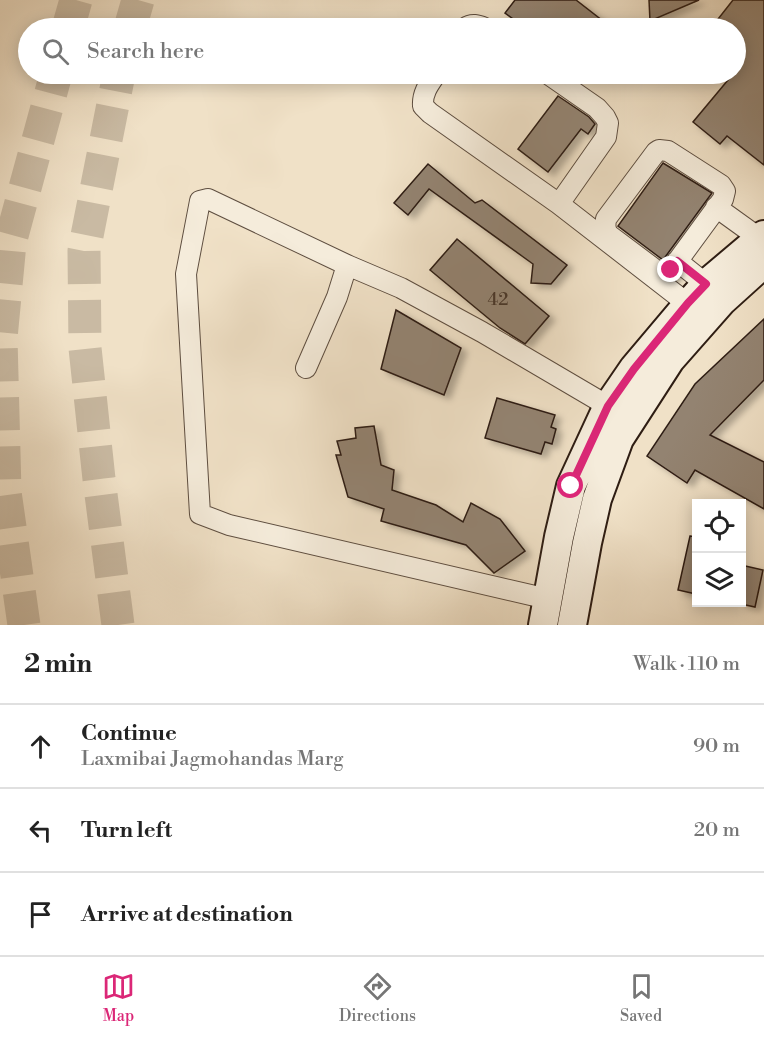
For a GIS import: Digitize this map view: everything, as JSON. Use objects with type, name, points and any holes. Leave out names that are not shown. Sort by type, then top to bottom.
[{"type":"main road","points":[[546,612],[559,537],[571,486],[608,406],[634,369],[697,294],[763,245]]},
{"type":"main road","points":[[572,625],[597,499],[620,439],[670,360],[722,301],[763,245]]},
{"type":"street","points":[[429,84],[425,90],[423,106],[430,113],[559,204],[697,294]]},
{"type":"street","points":[[559,204],[606,137],[608,123],[597,108],[562,84]]},
{"type":"street","points":[[659,150],[668,151],[724,188],[724,195],[716,207],[671,270],[667,272],[657,271],[609,236],[606,231],[606,219],[659,150]]},
{"type":"street","points":[[546,612],[229,525],[200,514],[186,274],[200,201],[208,199],[401,288],[482,332],[608,406]]},
{"type":"street","points":[[716,207],[763,245]]},
{"type":"street","points":[[677,261],[697,294]]},
{"type":"street","points":[[306,368],[338,297],[347,265]]},
{"type":"street","points":[[555,563],[581,573]]},
{"type":"building","points":[[515,0],[576,0],[599,18],[512,18],[505,13]]},
{"type":"building","points":[[649,0],[699,0],[657,18],[650,18]]},
{"type":"building","points":[[733,0],[764,0],[764,165],[727,136],[720,144],[693,122],[725,84],[746,84],[746,18],[719,18]]},
{"type":"building","points":[[558,96],[589,117],[595,124],[588,134],[581,129],[548,172],[518,149]]},
{"type":"building","points":[[663,163],[712,193],[663,260],[618,226]]},
{"type":"building","points":[[428,164],[475,203],[482,200],[567,265],[551,284],[531,283],[533,264],[429,189],[408,215],[394,203]]},
{"type":"building","points":[[457,239],[549,316],[525,344],[500,328],[430,270]]},
{"type":"building","points":[[396,310],[461,348],[444,395],[381,369]]},
{"type":"building","points":[[764,319],[764,380],[710,435],[764,462],[764,509],[695,470],[687,483],[647,456],[695,384]]},
{"type":"building","points":[[497,398],[555,415],[551,427],[556,429],[552,444],[545,442],[541,454],[485,438]]},
{"type":"building","points":[[374,426],[381,465],[394,470],[392,490],[436,505],[463,522],[471,503],[500,519],[525,551],[494,573],[466,545],[381,521],[384,509],[348,497],[336,455],[341,455],[337,441],[356,438],[355,428]]},
{"type":"building","points":[[690,536],[692,536],[692,593],[678,590]]},
{"type":"building","points":[[746,566],[763,570],[755,607],[746,605]]},
{"type":"tunnel","points":[[71,18],[76,0]]},
{"type":"tunnel","points":[[133,18],[138,0]]},
{"type":"tunnel","points":[[24,625],[5,492],[1,338],[10,243],[53,84]]},
{"type":"tunnel","points":[[117,84],[84,251],[85,348],[118,625]]},
{"type":"route","points":[[571,486],[608,406],[634,369],[706,284],[677,261],[671,270]]}]
